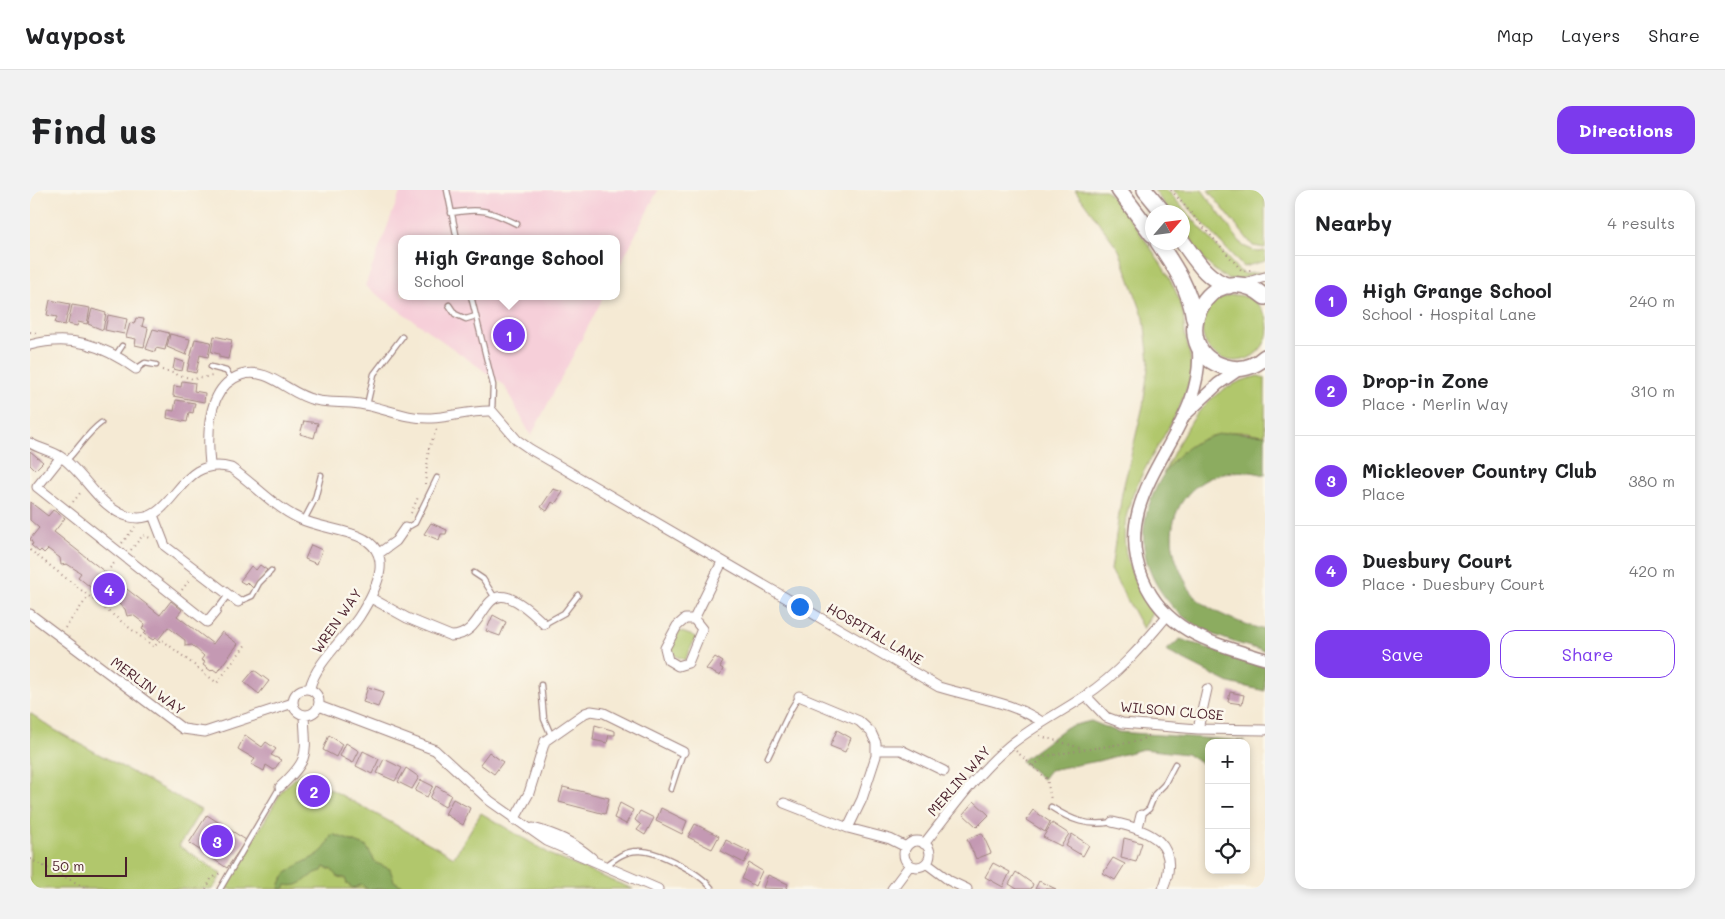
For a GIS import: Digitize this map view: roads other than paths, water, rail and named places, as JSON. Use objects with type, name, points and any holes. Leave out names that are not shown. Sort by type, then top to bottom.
[{"type":"highway","points":[[1119,190],[1145,225]]},
{"type":"highway","points":[[1145,190],[1157,205]]},
{"type":"highway","points":[[1163,250],[1188,290],[1198,344],[1211,361],[1231,368],[1256,365]]},
{"type":"highway","points":[[1188,250],[1200,267],[1212,278],[1257,290],[1265,297]]},
{"type":"highway","points":[[1195,323],[1199,308],[1208,296],[1234,285]]},
{"type":"street","points":[[1234,285],[1265,277]]},
{"type":"street","points":[[30,345],[45,341],[72,340],[99,347],[116,355],[136,369]]},
{"type":"street","points":[[1198,344],[1199,374],[1185,415],[1144,492],[1137,513],[1134,533],[1136,559],[1140,572],[1153,598],[1167,616],[1201,637],[1265,659]]},
{"type":"street","points":[[1185,415],[1218,384],[1256,365]]},
{"type":"street","points":[[210,465],[208,446],[212,410],[219,394],[230,381],[249,373],[266,376],[295,393],[313,400],[367,405],[402,415],[441,416],[492,411]]},
{"type":"street","name":"HOSPITAL LANE","points":[[492,411],[517,440],[530,450],[939,687],[964,695],[1006,704],[1025,711],[1042,722]]},
{"type":"street","points":[[30,443],[63,459],[87,485],[124,515],[138,518],[153,515],[163,507],[188,477],[210,465],[231,468],[284,509],[304,520],[327,528],[354,534],[368,542],[378,554],[396,541],[405,528]]},
{"type":"street","points":[[63,459],[37,487],[207,622],[216,611]]},
{"type":"street","points":[[153,515],[165,546],[238,602]]},
{"type":"street","name":"WREN WAY","points":[[310,688],[314,676],[371,598],[382,568],[378,554]]},
{"type":"street","points":[[694,619],[722,562]]},
{"type":"street","points":[[371,598],[407,618],[451,636],[471,629],[482,610],[495,599],[505,597],[513,598],[528,608],[544,624]]},
{"type":"street","name":"MERLIN WAY","points":[[30,614],[183,729],[205,732],[215,730],[293,703]]},
{"type":"street","points":[[1042,722],[1086,696],[1136,652],[1167,616]]},
{"type":"street","points":[[685,619],[694,619],[702,629],[701,635],[688,663],[678,666],[668,660],[665,648],[678,626],[685,619]]},
{"type":"street","points":[[310,688],[319,696],[319,706],[313,713],[304,716],[298,713],[293,703],[299,691],[310,688]]},
{"type":"street","points":[[1198,729],[1207,688]]},
{"type":"street","points":[[799,696],[859,721],[871,732],[878,750],[862,799],[848,828]]},
{"type":"street","name":"WILSON CLOSE","points":[[1086,696],[1101,712],[1113,720],[1198,729],[1265,730]]},
{"type":"street","points":[[319,706],[435,750],[490,801],[514,820],[527,826],[547,841],[574,854],[594,859],[658,889]]},
{"type":"street","points":[[514,820],[529,792],[545,741],[585,713],[597,711],[684,752]]},
{"type":"street","points":[[280,787],[298,770],[304,761],[306,752],[304,716]]},
{"type":"street","name":"MERLIN WAY","points":[[924,844],[983,771],[1010,745],[1042,722]]},
{"type":"street","points":[[878,750],[901,750],[944,771]]},
{"type":"street","points":[[784,802],[848,828],[890,839],[906,847]]},
{"type":"street","points":[[1138,827],[1141,815]]},
{"type":"street","points":[[1112,822],[1138,827],[1159,840],[1165,849],[1169,866],[1163,889]]},
{"type":"street","points":[[912,842],[924,844],[929,851],[926,863],[919,867],[910,865],[905,859],[906,847],[912,842]]},
{"type":"street","points":[[926,863],[950,881],[967,889]]},
{"type":"street","points":[[892,889],[910,865]]},
{"type":"lane","points":[[447,190],[456,235]]},
{"type":"lane","points":[[451,213],[465,210],[488,210],[517,224]]},
{"type":"lane","points":[[472,300],[493,385],[492,411]]},
{"type":"lane","points":[[449,305],[455,314],[466,319],[476,316]]},
{"type":"lane","points":[[367,405],[374,374],[402,337]]},
{"type":"lane","points":[[116,355],[122,346]]},
{"type":"lane","points":[[136,369],[144,363],[156,365]]},
{"type":"lane","points":[[211,367],[226,371],[230,381]]},
{"type":"lane","points":[[63,459],[82,445],[89,433],[101,423]]},
{"type":"lane","points":[[304,520],[314,499],[321,475]]},
{"type":"lane","points":[[405,528],[415,523],[437,478]]},
{"type":"lane","points":[[238,602],[252,596],[259,583],[271,571]]},
{"type":"lane","points":[[474,573],[483,579],[495,599]]},
{"type":"lane","points":[[544,624],[564,613],[578,595]]},
{"type":"lane","points":[[216,611],[228,596]]},
{"type":"lane","points":[[541,685],[544,719],[551,735]]},
{"type":"lane","points":[[768,756],[790,709],[799,696]]},
{"type":"lane","points":[[671,789],[684,752]]},
{"type":"lane","points":[[1141,815],[1149,808],[1155,794],[1164,785],[1175,764]]},
{"type":"lane","points":[[220,889],[280,787]]},
{"type":"lane","points":[[1051,807],[1072,819],[1084,823],[1097,825],[1112,822]]},
{"type":"lane","points":[[607,865],[628,852],[645,851],[698,874],[712,889]]},
{"type":"place","name":"High Grange School","points":[[509,335]]},
{"type":"place","name":"Duesbury Court","points":[[109,589]]},
{"type":"place","name":"Drop-in Zone","points":[[314,791]]},
{"type":"place","name":"Mickleover Country Club","points":[[217,841]]}]
